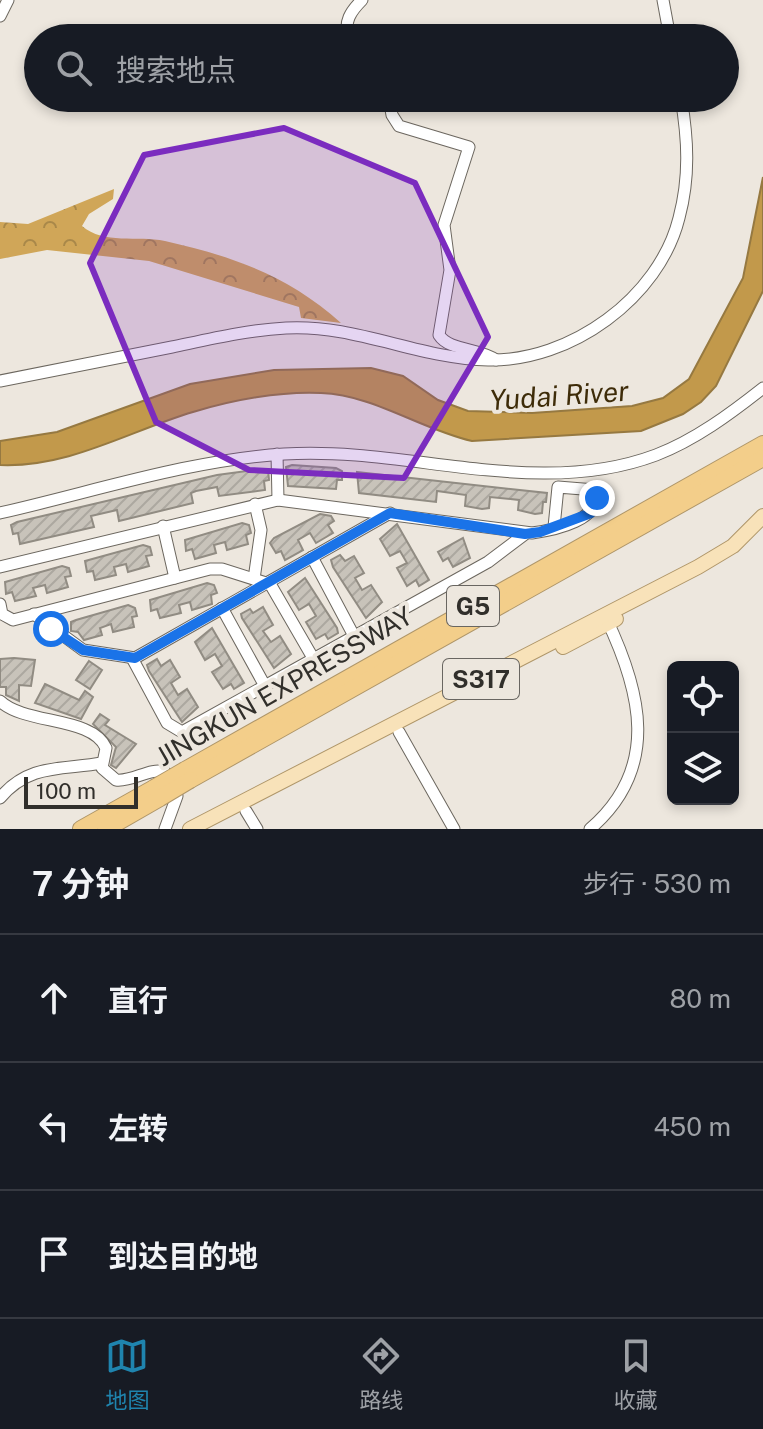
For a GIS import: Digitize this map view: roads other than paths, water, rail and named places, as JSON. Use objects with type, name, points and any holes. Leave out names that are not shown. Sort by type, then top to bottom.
[{"type":"highway","name":"JINGKUN EXPRESSWAY","points":[[81,829],[157,793],[763,444]]},
{"type":"highway","name":"JINGKUN EXPRESSWAY","points":[[188,775],[763,458]]},
{"type":"highway","name":"JINGKUN EXPRESSWAY","points":[[106,829],[157,793]]},
{"type":"main road","name":"S317","points":[[211,829],[399,732],[719,555],[746,535],[763,516]]},
{"type":"main road","name":"S317","points":[[190,829],[606,618],[724,563],[763,532]]},
{"type":"street","points":[[0,16],[8,0]]},
{"type":"street","points":[[347,24],[349,16],[362,0]]},
{"type":"street","points":[[663,0],[667,24]]},
{"type":"street","points":[[391,112],[399,126],[469,147],[444,225],[450,270],[438,330],[444,341],[485,353],[496,360]]},
{"type":"street","points":[[0,381],[248,332],[294,328],[357,334],[440,356],[496,360],[539,352],[586,334],[622,306],[653,269],[673,237],[683,202],[687,151],[683,112]]},
{"type":"street","points":[[0,513],[215,463],[277,454],[352,453],[508,471],[562,473],[609,468],[657,455],[693,437],[763,388]]},
{"type":"street","points":[[277,454],[278,500]]},
{"type":"street","points":[[0,567],[278,500],[525,534],[554,527],[591,513],[596,503],[595,490],[558,487],[554,527]]},
{"type":"street","points":[[255,504],[261,530],[263,581],[313,658]]},
{"type":"street","points":[[34,614],[83,650],[132,658],[222,608],[263,581],[390,513]]},
{"type":"street","points":[[411,516],[416,531]]},
{"type":"street","points":[[163,526],[175,578]]},
{"type":"street","points":[[132,658],[167,723],[178,732],[187,731],[488,562],[525,534]]},
{"type":"street","points":[[312,557],[354,636]]},
{"type":"street","points":[[0,604],[9,619],[215,568],[263,581]]},
{"type":"street","points":[[222,608],[265,686]]},
{"type":"street","points":[[590,829],[626,782],[639,732],[633,681],[606,618]]},
{"type":"street","points":[[0,701],[13,710],[94,733],[106,748],[102,763],[108,775],[119,781],[158,770],[165,772],[177,796],[165,829]]},
{"type":"street","points":[[399,732],[454,829]]},
{"type":"street","points":[[0,798],[29,774],[53,766],[102,763]]},
{"type":"street","points":[[246,811],[257,829]]},
{"type":"water label","name":"Yudai River","points":[[559,395]]}]
